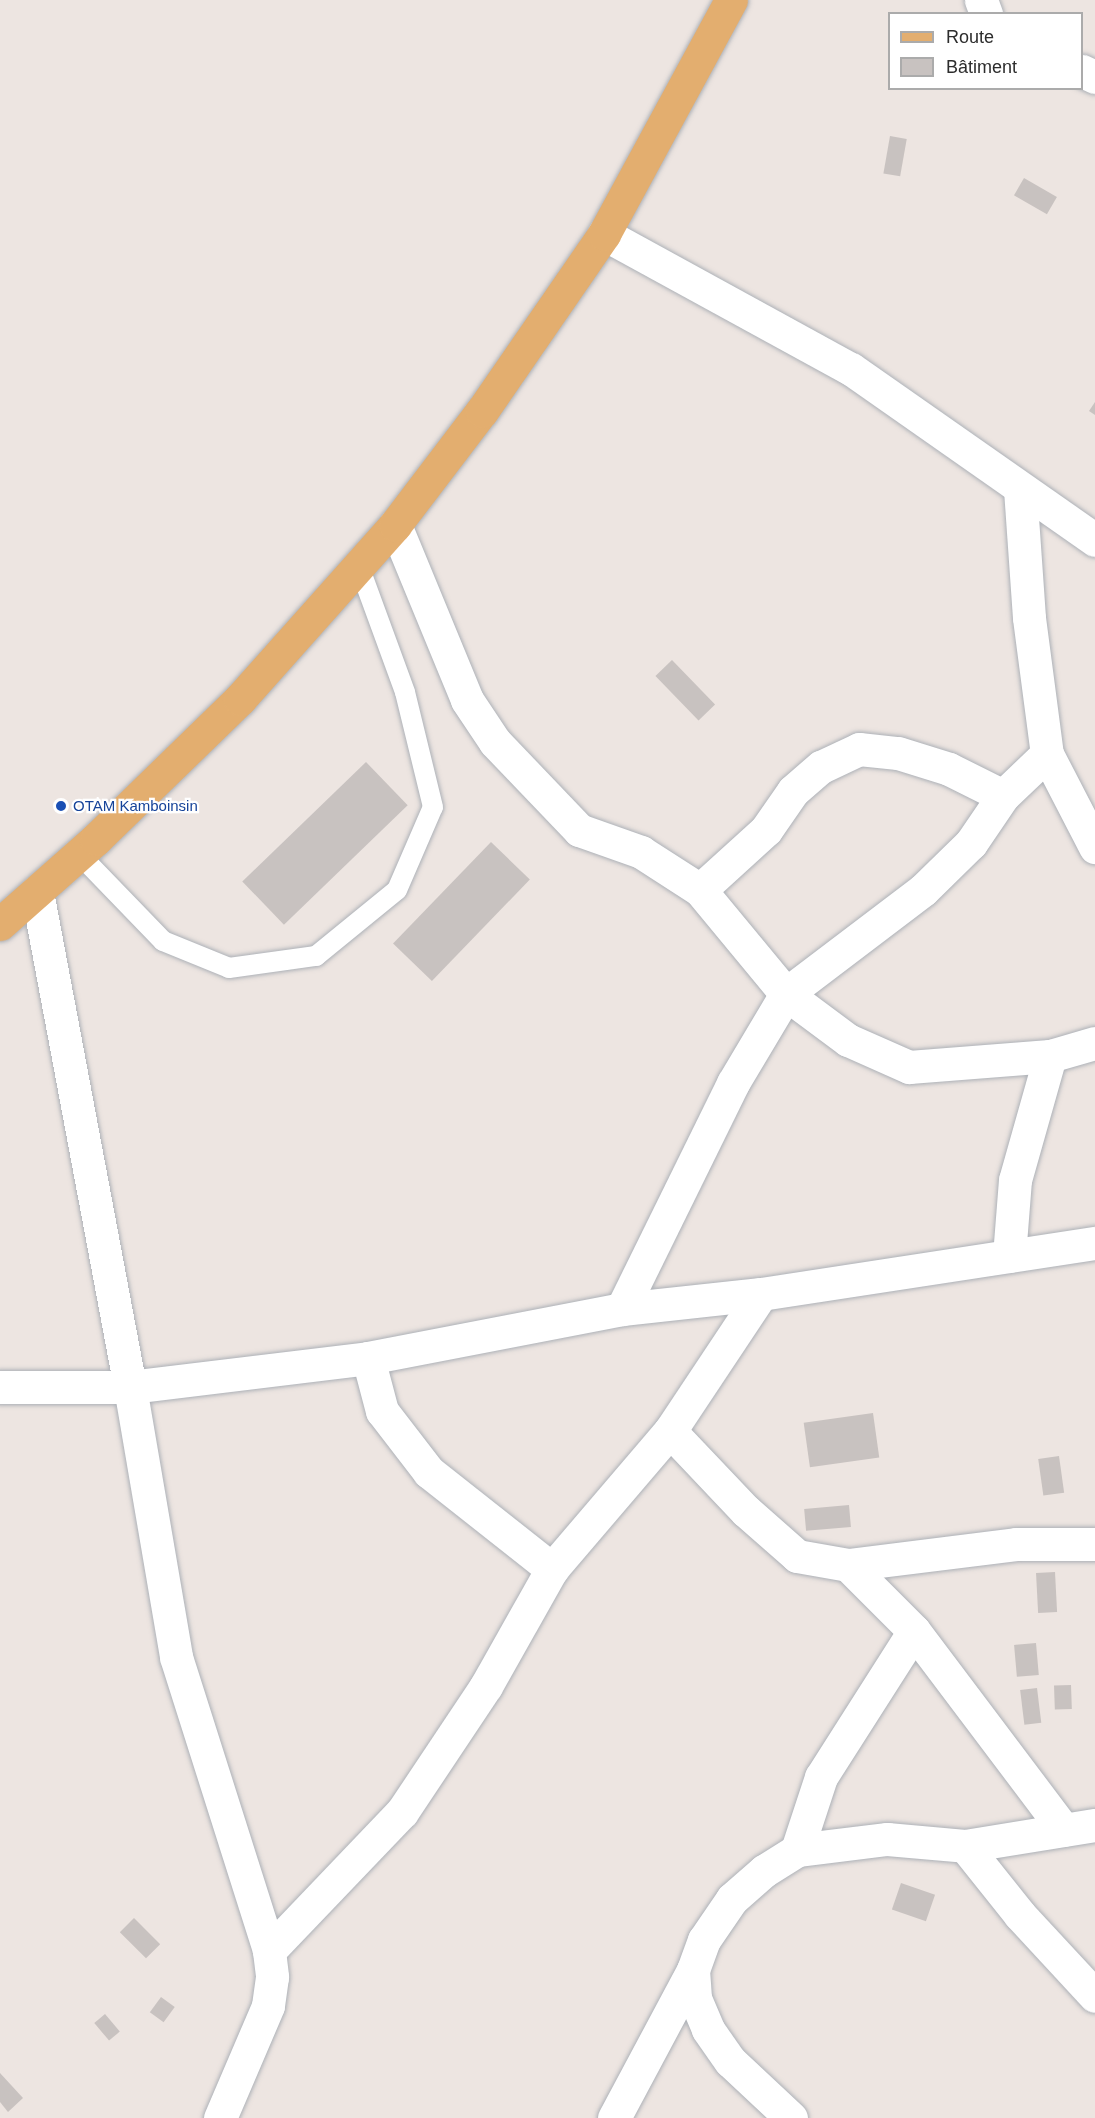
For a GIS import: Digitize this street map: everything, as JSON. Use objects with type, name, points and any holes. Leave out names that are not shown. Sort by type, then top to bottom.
[{"type":"main road","points":[[0,924],[79,854],[240,699],[395,525],[482,411],[604,234],[731,0]]},
{"type":"street","points":[[604,234],[851,369],[1095,540]]},
{"type":"street","points":[[1020,489],[1029,618],[1047,754],[1095,847]]},
{"type":"street","points":[[395,525],[467,700],[495,742],[579,830],[641,852],[700,890],[786,994],[848,1040],[909,1067],[1050,1056],[1095,1043]]},
{"type":"street","points":[[700,890],[766,830],[793,791],[821,767],[859,749],[898,753],[949,769],[1003,795]]},
{"type":"street","points":[[622,1309],[733,1083],[786,994],[923,890],[972,843],[1003,795],[1047,754]]},
{"type":"street","points":[[37,892],[130,1387],[176,1657],[269,1951],[272,1977],[268,2006],[220,2118]]},
{"type":"street","points":[[1009,1256],[1015,1179],[1050,1056]]},
{"type":"street","points":[[0,1387],[130,1387],[368,1358],[622,1309],[761,1294],[1095,1243]]},
{"type":"street","points":[[269,1951],[402,1812],[486,1686],[552,1569],[670,1431],[761,1294]]},
{"type":"street","points":[[368,1358],[382,1411],[429,1472],[552,1569]]},
{"type":"street","points":[[670,1431],[746,1511],[796,1556],[848,1565],[1016,1544],[1095,1544]]},
{"type":"street","points":[[848,1565],[914,1631],[1079,1828]]},
{"type":"street","points":[[797,1850],[821,1777],[914,1631]]},
{"type":"street","points":[[614,2118],[693,1970],[704,1940],[732,1899],[764,1871],[797,1850],[887,1839],[965,1846],[1079,1828]]},
{"type":"street","points":[[965,1846],[1020,1915],[1095,1996]]},
{"type":"street","points":[[693,1970],[694,1998],[708,2029],[730,2061],[790,2118]]},
{"type":"lane","points":[[79,854],[163,941],[229,968],[316,956],[397,890],[433,807],[405,692],[359,566]]},
{"type":"building","points":[[890,136],[907,139],[900,176],[883,173]]},
{"type":"building","points":[[1024,178],[1057,197],[1047,214],[1014,195]]},
{"type":"building","points":[[1095,402],[1095,415],[1089,411]]},
{"type":"building","points":[[672,660],[715,705],[699,721],[655,676]]},
{"type":"building","points":[[366,762],[408,805],[284,925],[242,881]]},
{"type":"building","points":[[491,842],[530,880],[432,981],[393,943]]},
{"type":"building","points":[[873,1413],[879,1458],[810,1467],[804,1423]]},
{"type":"building","points":[[1059,1456],[1064,1493],[1043,1496],[1038,1459]]},
{"type":"building","points":[[849,1505],[851,1527],[806,1531],[804,1509]]},
{"type":"building","points":[[1055,1572],[1057,1612],[1038,1613],[1036,1573]]},
{"type":"building","points":[[1036,1643],[1039,1675],[1017,1677],[1014,1645]]},
{"type":"building","points":[[1071,1685],[1072,1709],[1055,1710],[1054,1686]]},
{"type":"building","points":[[1037,1688],[1041,1723],[1024,1725],[1020,1690]]},
{"type":"building","points":[[901,1883],[935,1895],[926,1921],[892,1909]]},
{"type":"building","points":[[134,1918],[160,1944],[146,1958],[120,1932]]},
{"type":"building","points":[[161,1997],[175,2007],[164,2022],[150,2012]]},
{"type":"building","points":[[105,2014],[120,2032],[109,2041],[94,2023]]},
{"type":"building","points":[[0,2073],[23,2098],[8,2112],[0,2102]]},
{"type":"place","name":"OTAM Kamboinsin","points":[[61,806]]}]
